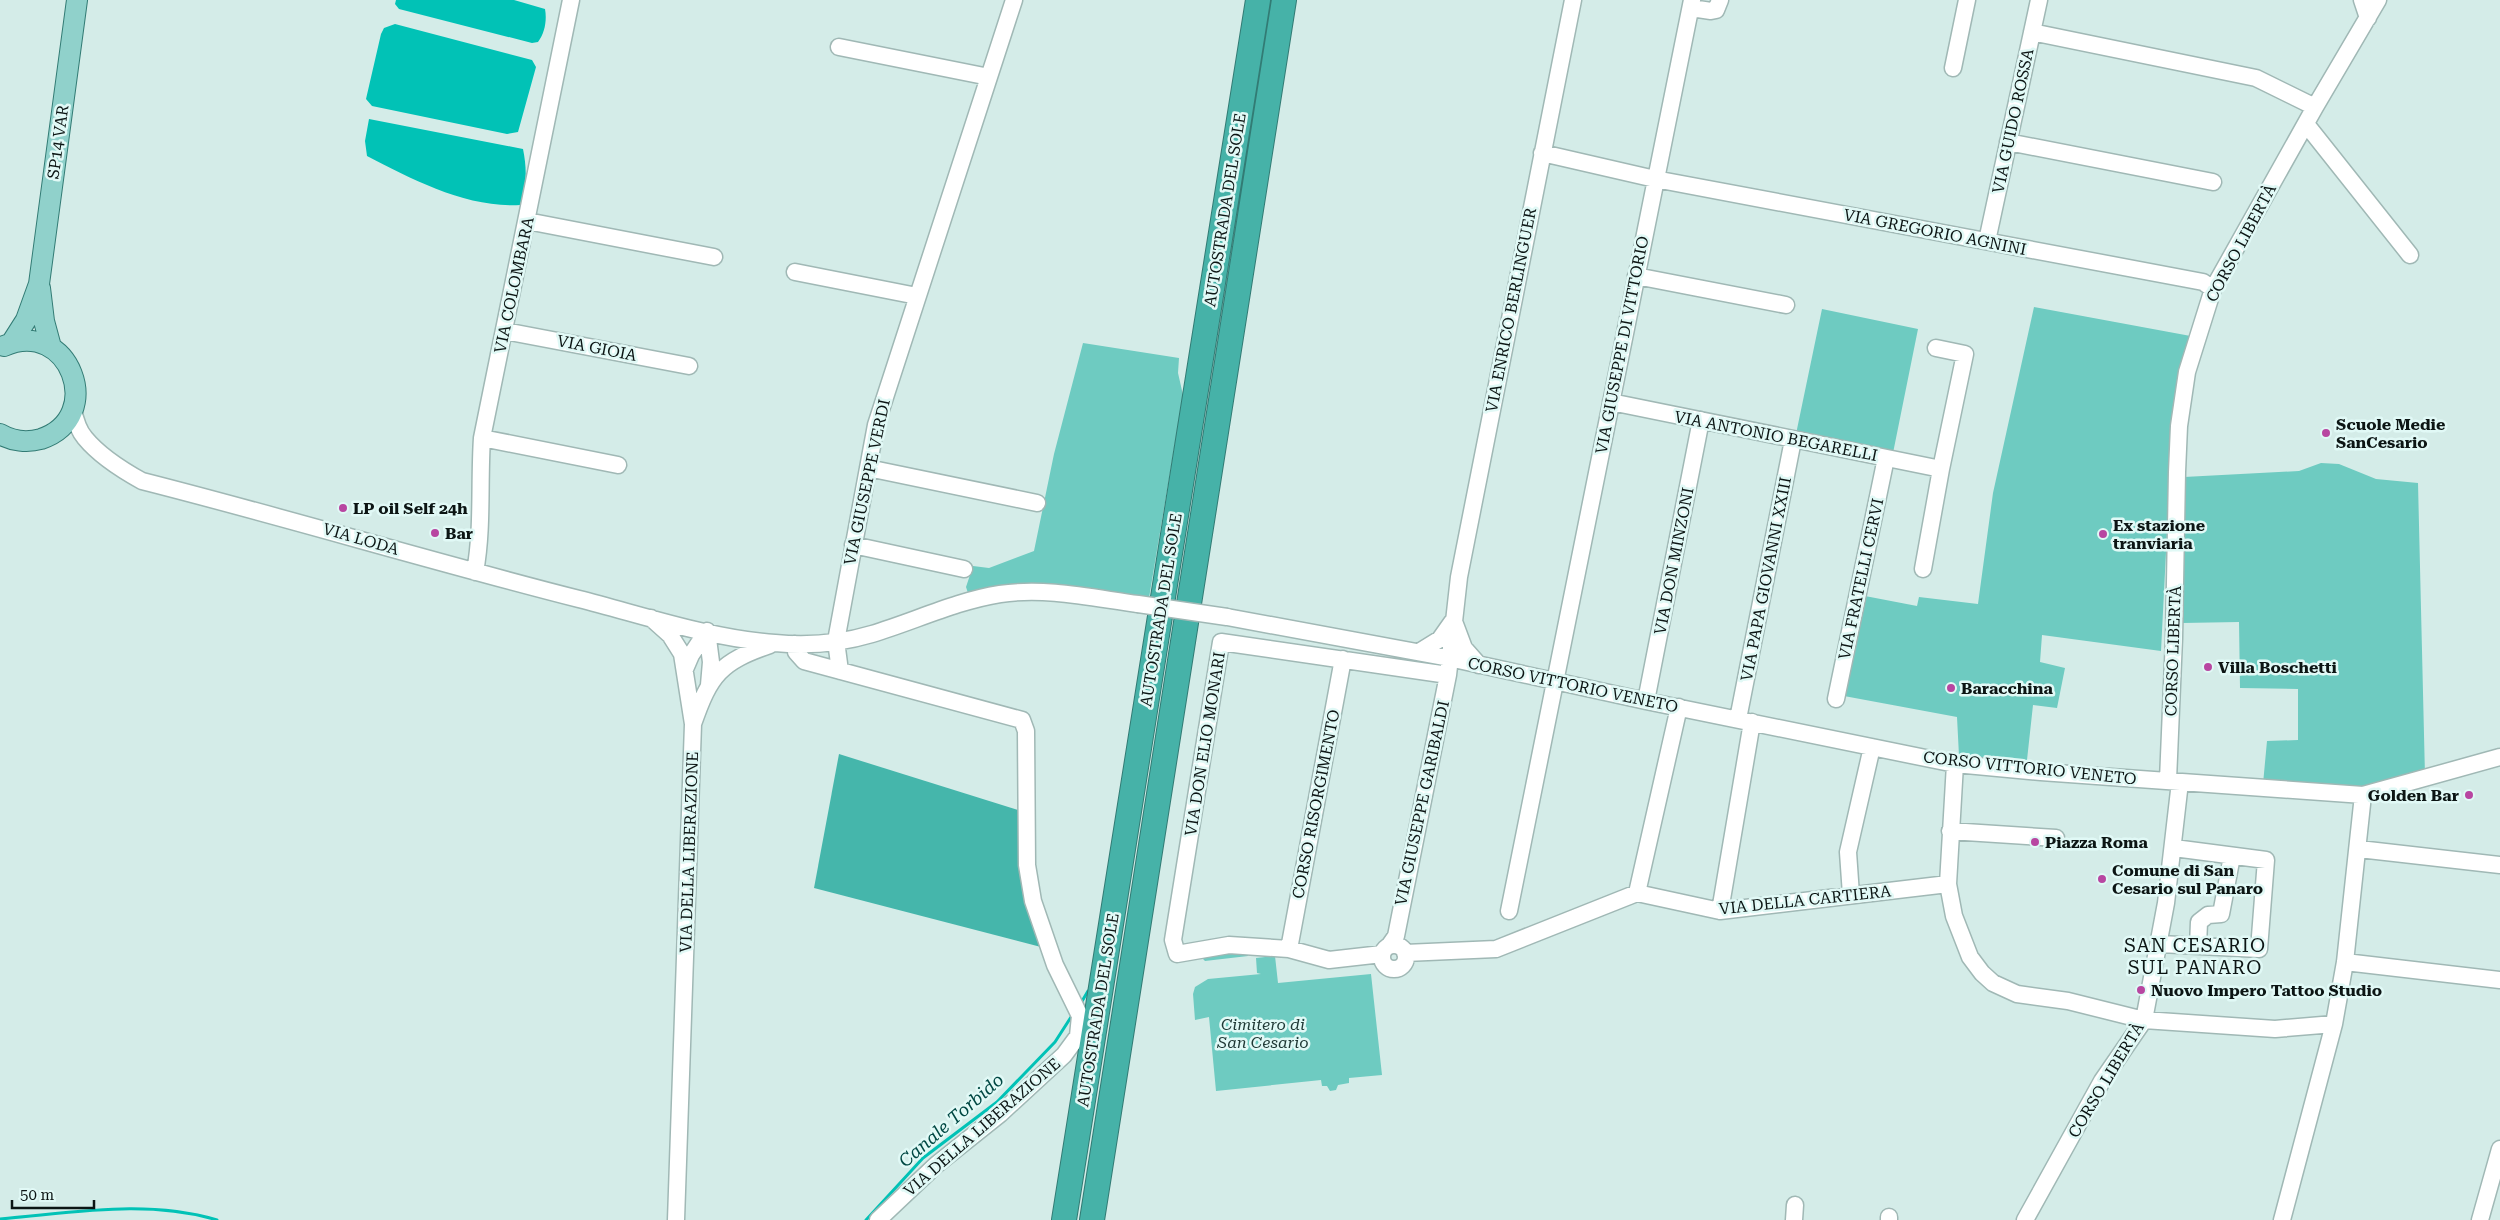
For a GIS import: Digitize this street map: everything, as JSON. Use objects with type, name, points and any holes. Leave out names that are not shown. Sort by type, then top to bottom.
[{"type":"highway","name":"AUTOSTRADA DEL SOLE","points":[[1064,1220],[1258,0]]},
{"type":"highway","name":"AUTOSTRADA DEL SOLE","points":[[1092,1220],[1284,0]]},
{"type":"main road","name":"SP14 VAR","points":[[39,284],[77,0]]},
{"type":"main road","points":[[3,346],[26,320],[39,284]]},
{"type":"main road","points":[[39,284],[44,321],[51,347]]},
{"type":"main road","points":[[0,434],[11,439],[28,441],[54,433],[65,422],[73,409],[76,386],[71,370],[63,357],[51,347],[32,341],[3,346]]},
{"type":"street","name":"VIA COLOMBARA","points":[[474,572],[480,543],[479,476],[482,438],[571,0]]},
{"type":"street","name":"VIA GIUSEPPE VERDI","points":[[836,641],[852,545],[876,425],[1014,0]]},
{"type":"street","name":"VIA ENRICO BERLINGUER","points":[[1449,658],[1459,577],[1573,0]]},
{"type":"street","name":"VIA GIUSEPPE DI VITTORIO","points":[[1508,910],[1556,682],[1691,4],[1711,11],[1716,10],[1720,0]]},
{"type":"street","points":[[1952,68],[1967,0]]},
{"type":"street","name":"VIA GUIDO ROSSA","points":[[1987,241],[2039,0]]},
{"type":"street","points":[[2362,0],[2368,18]]},
{"type":"street","name":"CORSO LIBERTÀ","points":[[2027,1219],[2102,1081],[2144,1020],[2160,944],[2174,848],[2174,638],[2179,426],[2187,372],[2213,289],[2378,0]]},
{"type":"street","points":[[2032,32],[2256,78],[2315,108]]},
{"type":"street","points":[[839,47],[989,77]]},
{"type":"street","points":[[2306,124],[2410,254]]},
{"type":"street","points":[[2008,142],[2213,182]]},
{"type":"street","name":"VIA GREGORIO AGNINI","points":[[1542,153],[1655,179],[2203,282],[2213,289]]},
{"type":"street","points":[[527,221],[714,257]]},
{"type":"street","points":[[795,272],[917,296]]},
{"type":"street","points":[[1636,276],[1786,305]]},
{"type":"street","name":"VIA GIOIA","points":[[505,331],[689,366]]},
{"type":"street","points":[[1923,569],[1941,469],[1965,354],[1936,348]]},
{"type":"street","name":"VIA ANTONIO BEGARELLI","points":[[1611,402],[1941,469]]},
{"type":"street","name":"VIA LODA","points":[[73,409],[78,426],[85,438],[116,464],[142,481],[369,541],[474,572],[650,617]]},
{"type":"street","name":"VIA DON MINZONI","points":[[1646,701],[1701,420]]},
{"type":"street","points":[[54,433],[85,438]]},
{"type":"street","points":[[482,438],[618,465]]},
{"type":"street","name":"VIA PAPA GIOVANNI XXIII","points":[[1720,911],[1745,720],[1793,440]]},
{"type":"street","name":"VIA FRATELLI CERVI","points":[[1836,699],[1886,458]]},
{"type":"street","points":[[868,468],[1036,503]]},
{"type":"street","points":[[852,545],[964,569]]},
{"type":"street","name":"CORSO VITTORIO VENETO","points":[[650,617],[738,639],[795,644],[836,641],[870,634],[961,603],[1022,591],[1046,591],[1227,616],[1419,652],[1678,708],[1745,720],[1955,764],[2363,795],[2500,757]]},
{"type":"street","name":"VIA DELLA LIBERAZIONE","points":[[650,617],[670,635],[682,654],[693,724],[676,1220]]},
{"type":"street","name":"VIA ENRICO BERLINGUER","points":[[1419,652],[1440,639],[1453,620]]},
{"type":"street","name":"VIA ENRICO BERLINGUER","points":[[1453,620],[1464,648],[1479,665]]},
{"type":"street","points":[[685,669],[691,655],[707,631]]},
{"type":"street","name":"VIA DELLA LIBERAZIONE","points":[[707,631],[711,662],[709,685]]},
{"type":"street","points":[[836,641],[840,670]]},
{"type":"street","name":"VIA DON ELIO MONARI","points":[[1289,949],[1229,945],[1177,954],[1173,940],[1221,642],[1448,675]]},
{"type":"street","name":"VIA DELLA LIBERAZIONE","points":[[693,724],[702,697],[709,685],[727,664],[738,657],[774,643]]},
{"type":"street","name":"VIA DELLA LIBERAZIONE","points":[[795,644],[796,652],[804,661],[1022,720],[1026,731],[1027,865],[1033,901],[1055,965],[1076,1010],[1078,1036],[1064,1055],[1000,1114],[936,1165],[878,1220]]},
{"type":"street","name":"VIA GIUSEPPE GARIBALDI","points":[[1386,950],[1396,936],[1448,675],[1449,658]]},
{"type":"street","name":"CORSO RISORGIMENTO","points":[[1289,949],[1343,659]]},
{"type":"street","points":[[1289,949],[1329,960],[1386,950],[1385,964],[1396,969],[1402,965],[1405,953],[1496,949],[1637,893],[1678,708]]},
{"type":"street","points":[[1851,895],[1848,852],[1872,747]]},
{"type":"street","points":[[1955,764],[1948,884],[1954,916],[1970,957],[1982,973],[1993,983],[2017,994],[2068,1001],[2144,1020],[2275,1029],[2334,1024]]},
{"type":"street","points":[[2282,1220],[2334,1024],[2345,962],[2363,795]]},
{"type":"street","points":[[1950,831],[2056,838]]},
{"type":"street","points":[[2160,944],[2259,949],[2266,860],[2174,848]]},
{"type":"street","points":[[2358,849],[2500,865]]},
{"type":"street","points":[[2198,946],[2199,922],[2208,916],[2221,914],[2232,856]]},
{"type":"street","name":"VIA DELLA CARTIERA","points":[[1637,893],[1720,911],[1948,884]]},
{"type":"street","points":[[2345,962],[2500,980]]},
{"type":"street","points":[[2480,1220],[2500,1148]]},
{"type":"green space","points":[[2034,307],[2196,337],[2171,453],[2161,651],[2042,635],[2040,662],[2065,668],[2057,708],[2033,705],[2027,760],[1959,756],[1957,717],[1844,696],[1865,596],[1917,606],[1919,597],[1978,604],[1993,493]]},
{"type":"green space","points":[[1822,309],[1918,329],[1893,453],[1796,434]]},
{"type":"green space","points":[[1083,343],[1179,358],[1178,373],[1183,395],[1149,598],[1028,583],[1005,585],[968,593],[966,587],[973,566],[989,568],[1034,551],[1054,454]]},
{"type":"green space","points":[[2321,463],[2339,464],[2376,479],[2418,483],[2425,776],[2353,791],[2263,784],[2267,741],[2298,740],[2298,689],[2240,688],[2239,622],[2182,623],[2184,477],[2299,471]]},
{"type":"green space","points":[[1247,952],[1248,956],[1205,961],[1203,959],[1206,953]]},
{"type":"green space","name":"Cimitero di San Cesario","points":[[1275,956],[1278,983],[1371,974],[1382,1075],[1349,1078],[1349,1083],[1338,1085],[1336,1090],[1330,1091],[1327,1086],[1322,1086],[1321,1080],[1216,1091],[1209,1017],[1195,1020],[1193,994],[1195,987],[1208,979],[1261,974],[1257,973],[1256,958]]},
{"type":"shaded area","points":[[396,0],[514,0],[545,9],[545,26],[538,42],[532,43],[399,9],[395,4]]},
{"type":"shaded area","points":[[395,24],[532,60],[536,67],[518,132],[507,134],[372,106],[366,99],[381,34],[384,28]]},
{"type":"shaded area","points":[[369,119],[523,149],[526,177],[520,205],[480,202],[441,191],[367,156],[365,141]]},
{"type":"shaded area","points":[[839,754],[1021,811],[1041,947],[814,888]]},
{"type":"waterway","name":"Canale Torbido","points":[[1081,1003],[1088,991]]},
{"type":"waterway","name":"Canale Torbido","points":[[866,1220],[923,1158],[997,1102],[1055,1042],[1073,1014]]},
{"type":"waterway","name":"Canale Torbido","points":[[0,1219],[109,1209],[136,1209],[163,1210],[217,1220]]},
{"type":"place","name":"Scuole Medie SanCesario","points":[[2326,433]]},
{"type":"place","name":"LP oil Self 24h","points":[[343,508]]},
{"type":"place","name":"Bar","points":[[435,533]]},
{"type":"place","name":"Ex stazione tranviaria","points":[[2103,534]]},
{"type":"place","name":"Villa Boschetti","points":[[2208,667]]},
{"type":"place","name":"Baracchina","points":[[1951,688]]},
{"type":"place","name":"Golden Bar","points":[[2469,795]]},
{"type":"place","name":"Piazza Roma","points":[[2035,842]]},
{"type":"place","name":"Comune di San Cesario sul Panaro","points":[[2102,879]]},
{"type":"place","name":"Nuovo Impero Tattoo Studio","points":[[2141,990]]},
{"type":"district","name":"SAN CESARIO SUL PANARO","points":[[2195,956]]}]
